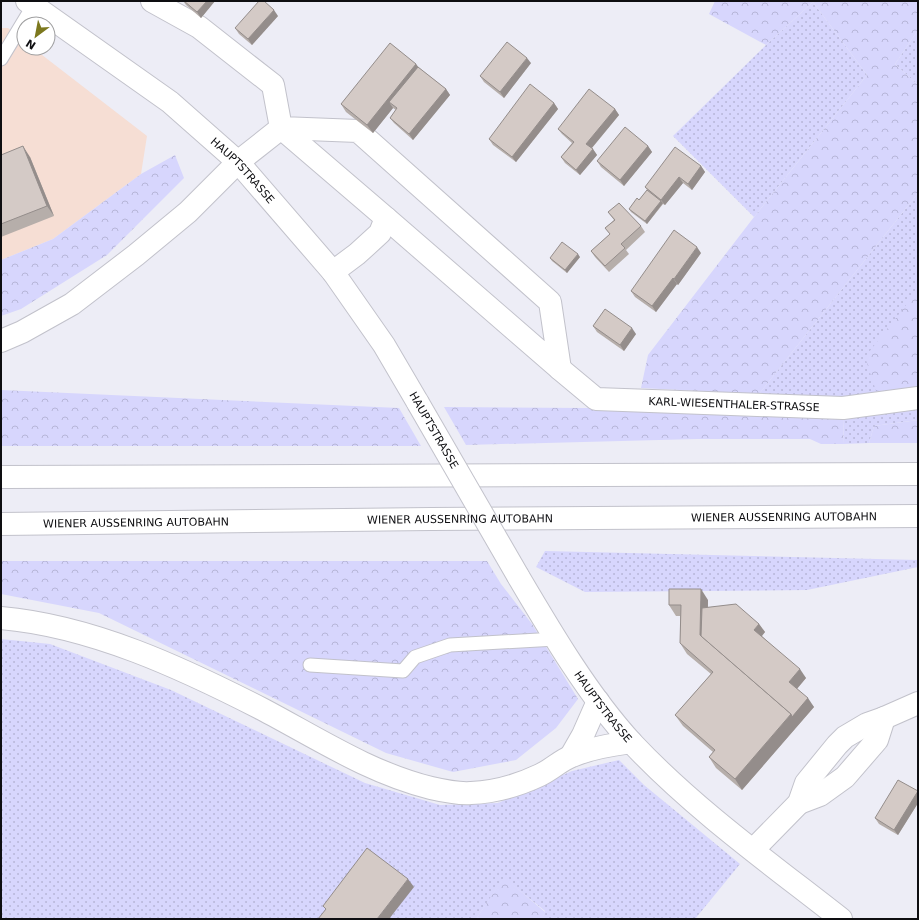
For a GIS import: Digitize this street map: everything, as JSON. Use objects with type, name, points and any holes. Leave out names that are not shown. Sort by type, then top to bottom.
[{"type":"main road","points":[[152,1],[199,27],[273,85],[281,128],[560,369]]},
{"type":"main road","name":"HAUPTSTRASSE","points":[[30,3],[170,102],[238,162],[333,272],[384,345],[556,640],[598,701],[631,742],[662,773],[753,850],[841,919]]},
{"type":"main road","points":[[1,341],[22,332],[72,304],[136,255],[188,212],[238,162],[281,128],[358,131],[550,302],[560,369]]},
{"type":"main road","points":[[333,272],[357,254],[380,233],[386,218]]},
{"type":"main road","name":"KARL-WIESENTHALER-STRASSE","points":[[560,369],[596,398],[843,408],[918,398]]},
{"type":"main road","points":[[1,477],[918,474]]},
{"type":"main road","name":"WIENER AUSSENRING AUTOBAHN","points":[[1,524],[431,519],[918,516]]},
{"type":"main road","points":[[1,618],[58,627],[96,637],[138,652],[204,681],[262,709],[384,773],[414,784],[442,791],[470,793],[498,790],[541,775],[571,756],[598,747],[631,742]]},
{"type":"main road","points":[[571,756],[583,735],[598,701]]},
{"type":"main road","points":[[753,850],[799,803],[820,795],[845,776],[877,740],[884,718],[918,703]]},
{"type":"lane","points":[[1,59],[30,3]]},
{"type":"lane","points":[[310,665],[403,671],[415,657],[450,645],[556,640]]},
{"type":"shaded area","points":[[1,28],[8,28],[16,34],[16,56],[43,56],[147,136],[141,174],[53,239],[1,260]]},
{"type":"green space","points":[[715,1],[918,1],[918,30],[895,64],[918,85],[918,193],[759,394],[641,388],[648,355],[754,217],[867,75],[813,2],[766,45],[709,14]]},
{"type":"green space","points":[[813,2],[867,75],[754,217],[673,136],[766,45]]},
{"type":"green space","points":[[918,30],[918,85],[895,64]]},
{"type":"green space","points":[[175,155],[184,178],[107,255],[21,309],[1,316],[1,260],[53,239],[141,174]]},
{"type":"green space","points":[[918,193],[918,420],[874,426],[869,443],[843,444],[844,419],[744,413]]},
{"type":"green space","points":[[918,290],[918,387],[876,391],[865,357]]},
{"type":"green space","points":[[1,390],[399,408],[421,446],[1,446]]},
{"type":"green space","points":[[638,406],[844,418],[843,444],[821,444],[810,439],[697,439],[466,445],[444,407],[585,408]]},
{"type":"green space","points":[[918,420],[918,443],[869,443],[874,426]]},
{"type":"green space","points":[[545,551],[918,560],[918,567],[807,590],[585,592],[536,567]]},
{"type":"green space","points":[[1,561],[487,561],[501,584],[532,624],[578,699],[556,728],[516,760],[453,772],[386,753],[99,613],[1,594]]},
{"type":"green space","points":[[1,639],[50,644],[171,690],[365,783],[440,805],[498,803],[572,771],[619,760],[644,785],[740,864],[695,919],[542,919],[545,911],[504,878],[476,919],[1,919]]},
{"type":"green space","points":[[504,877],[545,912],[542,919],[476,919]]},
{"type":"building","points":[[184,1],[207,1],[197,12]]},
{"type":"building","points":[[259,1],[264,1],[274,10],[248,39],[235,28]]},
{"type":"building","points":[[507,42],[527,58],[500,92],[480,76]]},
{"type":"building","points":[[390,43],[416,64],[367,125],[341,104]]},
{"type":"building","points":[[418,67],[446,89],[409,134],[390,118],[397,108],[389,102]]},
{"type":"building","points":[[530,84],[554,103],[512,157],[489,139]]},
{"type":"building","points":[[589,89],[615,109],[586,144],[593,149],[576,170],[561,157],[574,142],[558,129]]},
{"type":"building","points":[[625,127],[648,146],[620,180],[597,161]]},
{"type":"building","points":[[23,146],[47,206],[1,224],[1,155]]},
{"type":"building","points":[[675,147],[701,166],[688,184],[679,177],[661,200],[645,187]]},
{"type":"building","points":[[647,190],[661,201],[645,221],[629,209],[637,198],[639,200]]},
{"type":"building","points":[[619,203],[641,226],[621,244],[625,248],[605,266],[591,251],[610,234],[605,228],[615,220],[608,212]]},
{"type":"building","points":[[674,230],[697,247],[652,306],[631,291]]},
{"type":"building","points":[[562,242],[578,254],[565,270],[550,258]]},
{"type":"building","points":[[605,309],[632,328],[620,345],[593,326]]},
{"type":"building","points":[[669,589],[701,589],[700,635],[791,714],[735,779],[709,757],[715,750],[675,715],[713,672],[680,643],[681,605],[669,605]]},
{"type":"building","points":[[736,604],[759,624],[754,630],[800,669],[789,682],[808,698],[792,717],[791,714],[701,636],[702,608]]},
{"type":"building","points":[[898,780],[918,791],[894,830],[875,818]]},
{"type":"building","points":[[367,848],[408,879],[377,919],[318,919],[326,909],[323,906]]}]
